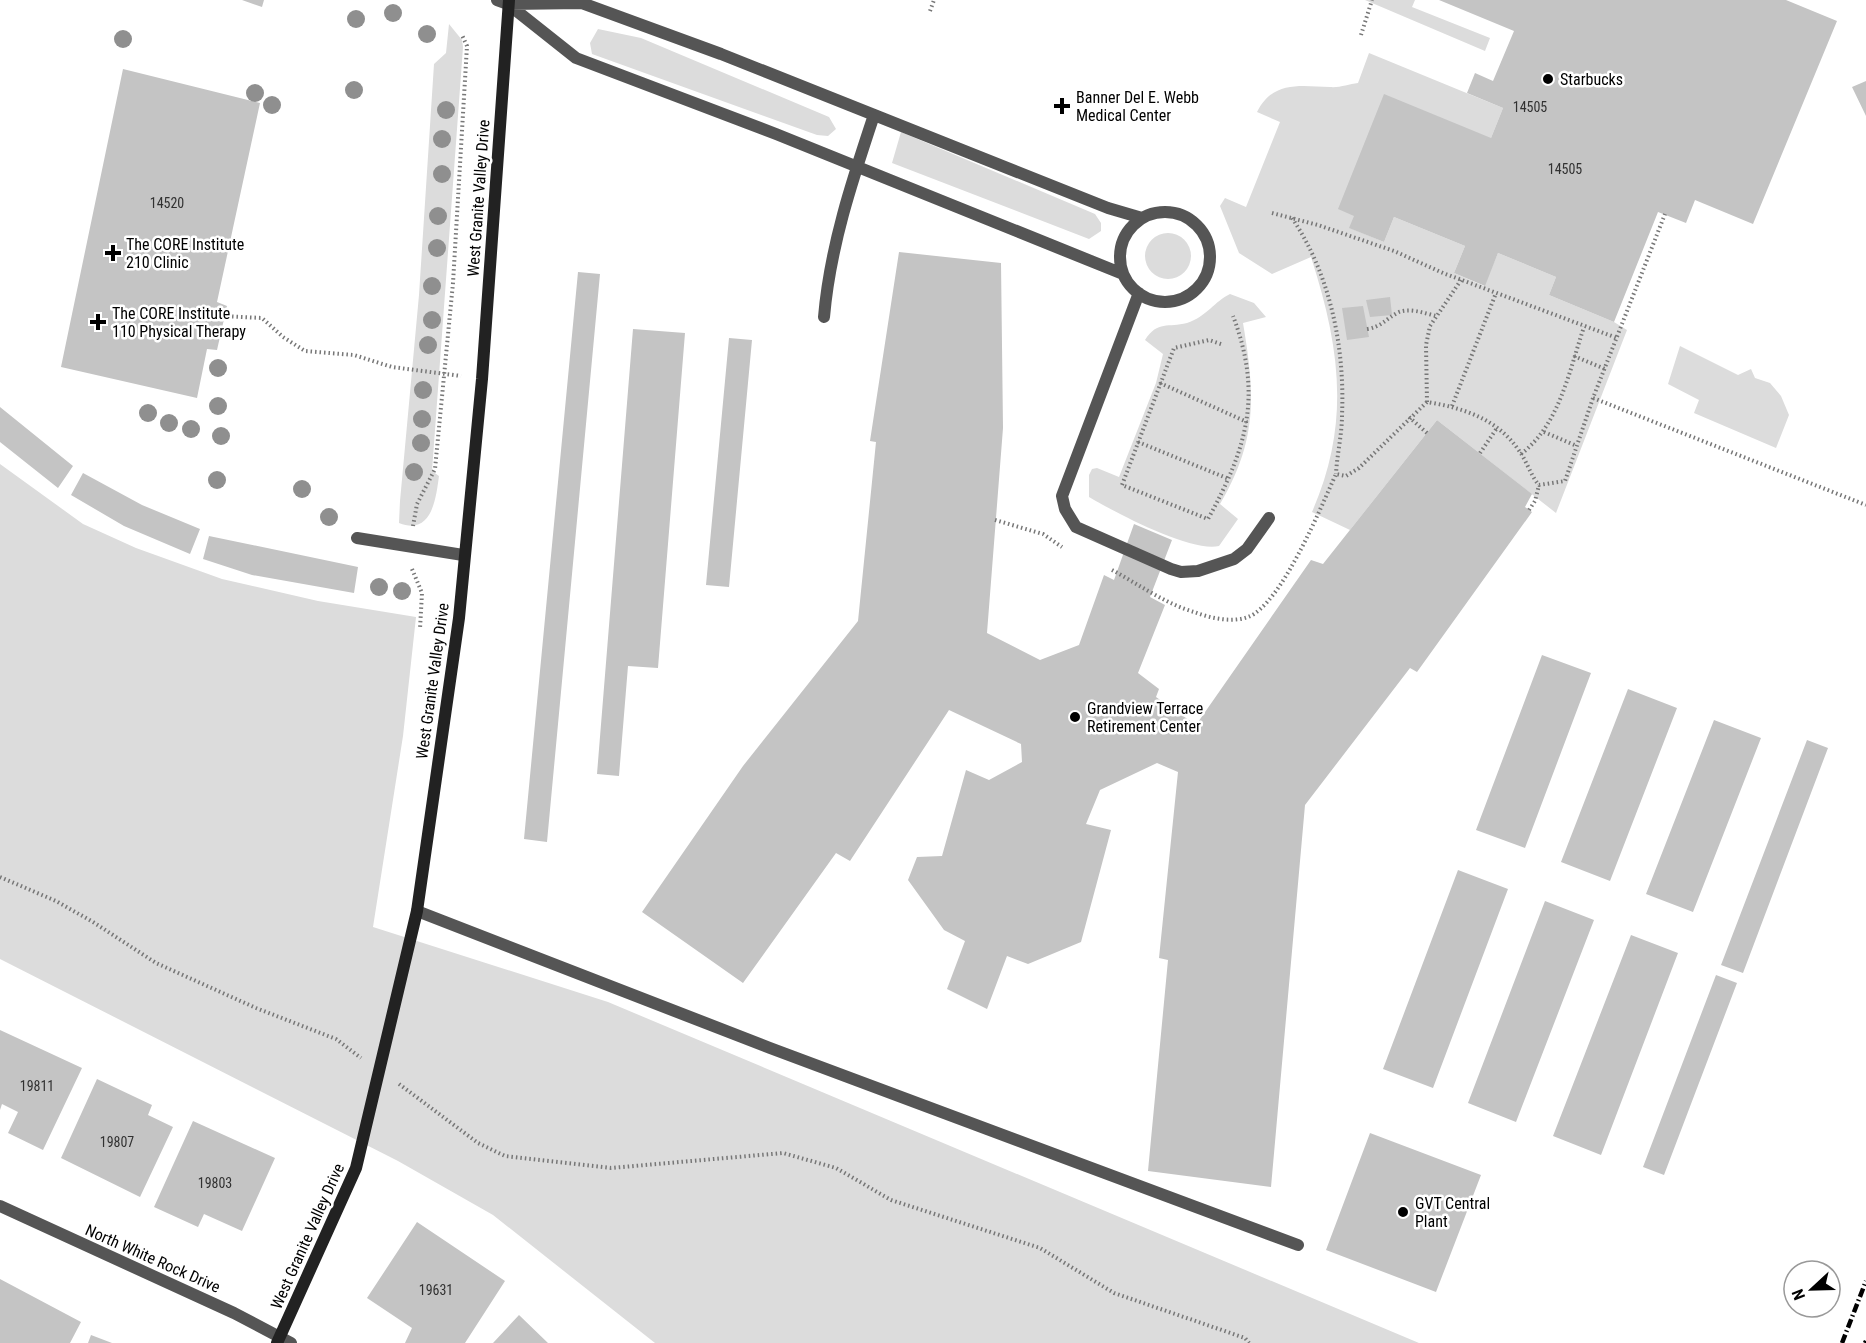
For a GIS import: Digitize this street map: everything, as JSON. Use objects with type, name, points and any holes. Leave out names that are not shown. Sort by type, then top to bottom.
[{"type":"street","points":[[505,2],[582,3],[721,54],[1108,208],[1142,218]]},
{"type":"street","points":[[505,2],[576,58],[1123,274]]},
{"type":"street","name":"West Granite Valley Drive","points":[[283,1341],[356,1168],[381,1072],[417,911],[459,618],[463,555],[482,379],[505,2]]},
{"type":"street","points":[[824,317],[828,271],[856,168],[874,115]]},
{"type":"street","points":[[1168,212],[1191,220],[1206,242],[1209,262],[1203,282],[1192,293],[1182,298],[1159,301],[1139,293],[1123,274],[1119,257],[1122,246],[1128,233],[1142,218],[1151,214],[1168,212]]},
{"type":"street","points":[[1139,293],[1062,496],[1070,519],[1076,527],[1181,572],[1207,570],[1234,559],[1247,549],[1269,518]]},
{"type":"street","points":[[357,538],[463,555]]},
{"type":"street","points":[[417,911],[770,1048],[1298,1245]]},
{"type":"street","name":"North White Rock Drive","points":[[0,1206],[283,1341]]},
{"type":"path","points":[[930,10],[934,0]]},
{"type":"path","points":[[1361,35],[1372,0]]},
{"type":"path","points":[[420,629],[422,593],[412,571],[412,547],[417,504],[435,469],[453,283],[467,46],[462,35]]},
{"type":"path","points":[[1272,213],[1394,251],[1461,280],[1617,338]]},
{"type":"path","points":[[1564,481],[1593,398],[1665,214]]},
{"type":"path","points":[[1291,218],[1311,247],[1319,267],[1339,352],[1342,413],[1336,474]]},
{"type":"path","points":[[1427,402],[1428,333],[1436,316],[1461,280]]},
{"type":"path","points":[[1452,406],[1496,293]]},
{"type":"path","points":[[1367,328],[1382,325],[1397,313],[1405,310],[1436,316]]},
{"type":"path","points":[[223,316],[262,318],[283,337],[305,351],[354,354],[392,367],[482,379]]},
{"type":"path","points":[[1221,344],[1209,340],[1174,348],[1122,485],[1160,503],[1208,519],[1239,456],[1247,422],[1248,380],[1242,340],[1233,316]]},
{"type":"path","points":[[1521,454],[1544,432],[1554,416],[1584,327]]},
{"type":"path","points":[[1574,356],[1605,369]]},
{"type":"path","points":[[1160,383],[1247,422]]},
{"type":"path","points":[[1593,398],[1866,505]]},
{"type":"path","points":[[1409,417],[1427,433]]},
{"type":"path","points":[[1480,453],[1497,428]]},
{"type":"path","points":[[1544,432],[1577,446]]},
{"type":"path","points":[[1138,442],[1229,479]]},
{"type":"path","points":[[1529,510],[1539,485]]},
{"type":"path","points":[[0,877],[56,901],[156,963],[256,1008],[336,1039],[478,1143],[505,1156],[611,1168],[783,1153],[836,1168],[891,1200],[1040,1248],[1114,1293],[1245,1338],[1249,1343]]},
{"type":"shaded area","points":[[1365,0],[1415,0],[1412,7],[1490,38],[1485,51]]},
{"type":"shaded area","points":[[449,24],[462,40],[463,47],[432,471],[439,476],[430,513],[419,524],[410,526],[399,523],[400,501],[419,295],[434,64],[446,53]]},
{"type":"shaded area","points":[[598,29],[641,38],[829,117],[836,129],[828,136],[817,135],[592,54],[590,43]]},
{"type":"shaded area","points":[[1369,53],[1503,108],[1491,138],[1357,215],[1350,228],[1384,242],[1394,217],[1465,246],[1454,273],[1484,286],[1498,253],[1556,277],[1549,295],[1614,322],[1627,330],[1556,513],[1437,420],[1350,530],[1312,512],[1332,447],[1336,416],[1337,385],[1334,354],[1321,290],[1311,257],[1272,274],[1239,253],[1220,206],[1225,198],[1246,207],[1280,122],[1257,112],[1271,94],[1289,87],[1333,87],[1358,83]]},
{"type":"shaded area","points":[[901,132],[1095,214],[1101,223],[1101,231],[1089,239],[892,163]]},
{"type":"shaded area","points":[[1168,233],[1184,240],[1191,256],[1184,272],[1168,279],[1152,272],[1145,256],[1152,240]]},
{"type":"shaded area","points":[[1230,294],[1254,303],[1266,317],[1243,323],[1250,372],[1250,416],[1241,458],[1220,504],[1238,519],[1219,546],[1207,547],[1153,530],[1089,497],[1089,475],[1092,469],[1097,468],[1119,477],[1156,383],[1163,354],[1145,340],[1159,327],[1194,320]]},
{"type":"shaded area","points":[[1680,346],[1738,375],[1751,369],[1755,378],[1770,383],[1781,396],[1789,415],[1776,448],[1694,413],[1699,400],[1668,384]]},
{"type":"shaded area","points":[[0,464],[83,524],[136,548],[222,579],[318,601],[416,617],[403,736],[373,927],[608,1002],[1419,1343],[655,1343],[493,1215],[398,1161],[0,959]]},
{"type":"building","points":[[242,0],[264,0],[262,7]]},
{"type":"building","points":[[1439,0],[1786,0],[1837,21],[1753,224],[1695,200],[1686,223],[1658,212],[1614,322],[1549,295],[1556,277],[1498,253],[1485,286],[1454,273],[1465,246],[1394,217],[1384,242],[1349,228],[1354,216],[1338,209],[1384,94],[1491,138],[1503,108],[1467,93],[1475,73],[1493,81],[1514,31]]},
{"type":"building","points":[[123,69],[260,103],[217,302],[227,306],[217,350],[207,349],[197,398],[61,367]]},
{"type":"building","points":[[1866,81],[1866,116],[1852,87]]},
{"type":"building","name":"Grandview Terrace Retirement Center","points":[[899,252],[1001,263],[1003,428],[987,633],[1040,660],[1079,645],[1104,575],[1114,580],[1134,524],[1172,540],[1150,597],[1165,605],[1138,673],[1159,689],[1156,697],[1196,725],[1311,560],[1323,564],[1437,420],[1532,494],[1525,507],[1532,512],[1417,672],[1410,668],[1305,805],[1271,1187],[1148,1171],[1168,960],[1159,958],[1178,772],[1157,763],[1100,790],[1086,824],[1111,830],[1081,942],[1028,964],[1007,956],[987,1009],[947,989],[965,941],[944,930],[908,880],[917,857],[942,856],[966,770],[989,780],[1022,762],[1021,744],[949,710],[850,861],[836,853],[743,983],[642,912],[743,766],[858,621],[876,442],[870,441]]},
{"type":"building","points":[[578,272],[600,274],[547,842],[524,839]]},
{"type":"building","points":[[1390,297],[1392,315],[1370,317],[1366,300]]},
{"type":"building","points":[[1363,306],[1369,337],[1347,340],[1342,308]]},
{"type":"building","points":[[633,329],[685,333],[658,668],[628,666],[619,776],[597,774]]},
{"type":"building","points":[[729,338],[752,340],[729,587],[706,585]]},
{"type":"building","points":[[0,407],[73,466],[58,488],[0,442]]},
{"type":"building","points":[[83,473],[142,505],[200,529],[190,554],[124,526],[71,495]]},
{"type":"building","points":[[209,536],[358,567],[354,593],[252,575],[203,559]]},
{"type":"building","points":[[1542,655],[1591,673],[1525,848],[1476,830]]},
{"type":"building","points":[[1628,689],[1677,708],[1610,881],[1561,862]]},
{"type":"building","points":[[1714,720],[1761,738],[1693,912],[1646,894]]},
{"type":"building","points":[[1807,740],[1828,748],[1743,973],[1721,965]]},
{"type":"building","points":[[1458,870],[1508,889],[1433,1088],[1383,1069]]},
{"type":"building","points":[[1545,901],[1594,920],[1516,1122],[1468,1103]]},
{"type":"building","points":[[1631,935],[1678,953],[1601,1155],[1553,1136]]},
{"type":"building","points":[[1716,975],[1737,983],[1664,1175],[1643,1167]]},
{"type":"building","points":[[0,1030],[82,1068],[43,1150],[8,1133],[18,1112],[2,1104],[0,1110]]},
{"type":"building","points":[[97,1079],[152,1105],[148,1115],[173,1127],[140,1197],[61,1158]]},
{"type":"building","points":[[193,1121],[275,1158],[242,1231],[204,1214],[198,1227],[154,1207]]},
{"type":"building","name":"GVT Central Plant","points":[[1370,1133],[1481,1175],[1436,1292],[1326,1250]]},
{"type":"building","points":[[417,1222],[505,1281],[465,1343],[405,1343],[412,1328],[367,1298]]},
{"type":"building","points":[[0,1279],[81,1322],[70,1343],[0,1343]]},
{"type":"building","points":[[519,1315],[548,1343],[493,1343]]},
{"type":"building","points":[[91,1335],[112,1343],[88,1343]]},
{"type":"railway","points":[[1842,1343],[1866,1281]]},
{"type":"place","name":"Starbucks","points":[[1548,79]]},
{"type":"place","name":"Banner Del E. Webb Medical Center","points":[[1062,106]]},
{"type":"place","name":"The CORE Institute 210 Clinic","points":[[113,253]]},
{"type":"place","name":"The CORE Institute 110 Physical Therapy","points":[[98,322]]},
{"type":"place","name":"Grandview Terrace Retirement Center","points":[[1075,717]]},
{"type":"place","name":"GVT Central Plant","points":[[1403,1212]]}]
